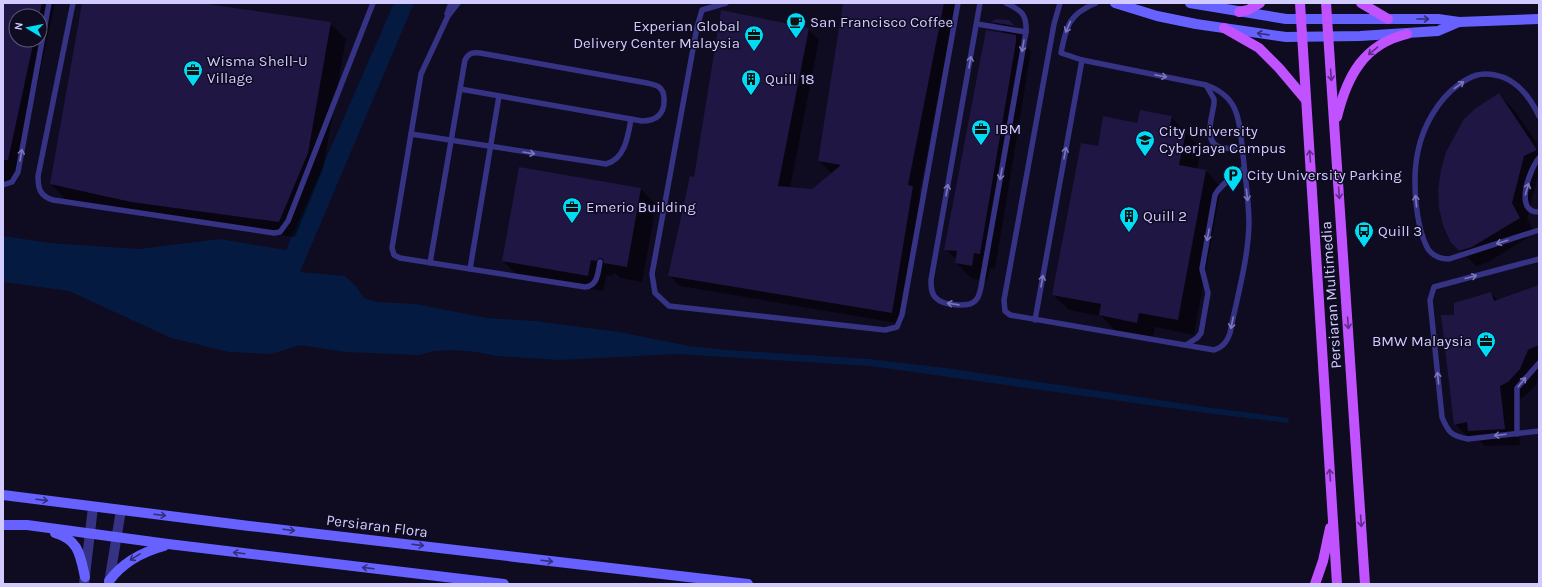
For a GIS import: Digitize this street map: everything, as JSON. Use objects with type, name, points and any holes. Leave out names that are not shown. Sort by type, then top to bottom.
[{"type":"main road","points":[[1115,3],[1157,16],[1273,36],[1302,37],[1408,34],[1438,31],[1459,22]]},
{"type":"main road","points":[[1190,3],[1286,19],[1438,19],[1459,22],[1539,19]]},
{"type":"main road","points":[[1239,12],[1248,10],[1260,3]]},
{"type":"main road","name":"Persiaran Multimedia","points":[[1300,3],[1337,584]]},
{"type":"main road","name":"Persiaran Multimedia","points":[[1326,3],[1365,584]]},
{"type":"main road","points":[[1361,3],[1388,19]]},
{"type":"main road","points":[[1224,28],[1259,48],[1279,68],[1306,100]]},
{"type":"main road","points":[[1334,126],[1342,95],[1348,80],[1359,64],[1382,43],[1393,37],[1408,34]]},
{"type":"main road","name":"Persiaran Flora","points":[[3,495],[719,582],[748,584]]},
{"type":"main road","points":[[1315,584],[1323,561],[1333,514]]},
{"type":"main road","points":[[3,524],[27,525],[168,544],[504,584]]},
{"type":"main road","points":[[27,525],[63,536],[72,541],[80,554],[84,581]]},
{"type":"main road","points":[[109,582],[116,572],[139,554],[168,544]]},
{"type":"street","points":[[84,581],[93,507]]},
{"type":"street","points":[[109,582],[121,510]]},
{"type":"lane","points":[[3,185],[12,182],[18,172],[49,3]]},
{"type":"lane","points":[[72,3],[38,176],[40,193],[45,198],[53,200],[274,233],[280,232],[288,221],[373,3]]},
{"type":"lane","points":[[451,3],[421,74],[392,248],[394,255],[400,258],[430,263],[591,287],[596,279],[600,262]]},
{"type":"lane","points":[[441,29],[448,16],[458,3]]},
{"type":"lane","points":[[726,3],[702,10],[696,27],[652,274],[655,293],[669,306],[885,330],[897,327],[902,315],[958,3]]},
{"type":"lane","points":[[980,3],[931,280],[933,294],[936,299],[941,302],[963,305],[970,305],[976,301],[979,295],[1026,32],[1024,15],[1018,9],[1006,3]]},
{"type":"lane","points":[[1049,51],[1061,53],[1082,60],[1206,85],[1225,94],[1237,111],[1248,203],[1248,232],[1244,264],[1227,341],[1221,348],[1214,350],[1035,320],[1010,315],[1005,311],[1004,305],[1049,51],[1060,3]]},
{"type":"lane","points":[[1061,53],[1065,34],[1071,20],[1076,13],[1096,3]]},
{"type":"lane","points":[[976,24],[1026,32]]},
{"type":"lane","points":[[430,263],[451,140],[465,60],[469,54],[473,52],[647,83],[658,86],[662,90],[664,106],[662,113],[650,121],[460,89]]},
{"type":"lane","points":[[1035,320],[1082,60]]},
{"type":"lane","points":[[1539,116],[1528,94],[1514,83],[1500,76],[1477,74],[1465,80],[1449,93],[1437,107],[1427,125],[1418,150],[1416,202],[1421,230],[1429,250],[1442,260],[1539,230]]},
{"type":"lane","points":[[1206,85],[1214,104],[1209,134],[1212,142],[1217,147],[1242,148]]},
{"type":"lane","points":[[470,269],[499,96]]},
{"type":"lane","points":[[411,134],[606,164],[616,159],[624,147],[628,138],[631,119]]},
{"type":"lane","points":[[1539,158],[1534,164],[1524,198],[1525,205],[1530,210],[1539,212]]},
{"type":"lane","points":[[1186,345],[1197,338],[1201,333],[1208,293],[1202,270],[1216,194],[1218,188],[1236,176],[1244,168]]},
{"type":"lane","points":[[1539,260],[1434,287],[1430,300],[1442,416],[1447,430],[1460,438],[1468,439],[1539,431]]},
{"type":"lane","points":[[1517,434],[1517,388],[1539,363]]},
{"type":"water","points":[[394,3],[414,3],[300,272],[345,276],[356,286],[364,298],[376,302],[416,304],[487,318],[535,321],[619,332],[689,346],[727,350],[869,359],[946,368],[1288,418],[1289,423],[1206,413],[870,366],[678,354],[559,360],[497,356],[453,350],[435,351],[419,355],[346,352],[300,345],[272,354],[229,352],[171,338],[69,291],[3,282],[3,236],[50,243],[139,249],[220,239],[286,250]]},
{"type":"building","points":[[3,3],[42,3],[41,8],[8,8],[8,48],[32,48],[8,160],[3,160]]},
{"type":"building","name":"Wisma Shell-U Village","points":[[82,3],[200,3],[331,22],[308,153],[279,222],[131,202],[50,184]]},
{"type":"building","points":[[843,3],[944,3],[908,185],[913,186],[892,313],[668,276],[690,176],[694,177],[721,10],[809,28],[778,186],[812,189],[841,165],[818,161]]},
{"type":"building","points":[[995,19],[1009,20],[1015,26],[991,22]]},
{"type":"building","name":"IBM","points":[[986,30],[1016,35],[1016,42],[980,254],[974,253],[972,266],[955,263],[957,251],[944,250]]},
{"type":"building","points":[[1499,93],[1537,150],[1524,156],[1512,203],[1520,218],[1472,247],[1459,251],[1450,241],[1443,225],[1439,208],[1438,190],[1441,170],[1446,152],[1464,119],[1476,108]]},
{"type":"building","name":"Quill 2","points":[[1140,110],[1172,116],[1169,129],[1186,132],[1179,165],[1206,170],[1178,320],[1139,313],[1137,323],[1099,315],[1101,304],[1052,295],[1081,143],[1098,146],[1103,116],[1137,123]]},
{"type":"building","name":"Emerio Building","points":[[519,167],[641,188],[627,267],[604,263],[603,259],[599,258],[596,261],[591,260],[588,276],[502,261]]},
{"type":"building","name":"BMW Malaysia","points":[[1539,285],[1539,345],[1528,350],[1520,369],[1508,382],[1500,386],[1505,429],[1468,431],[1467,422],[1454,425],[1441,315],[1454,315],[1454,303],[1491,292],[1494,301]]},
{"type":"place","name":"San Francisco Coffee","points":[[796,39]]},
{"type":"place","name":"Experian Global Delivery Center Malaysia","points":[[754,52]]},
{"type":"place","name":"Wisma Shell-U Village","points":[[193,87]]},
{"type":"place","name":"Quill 18","points":[[751,96]]},
{"type":"place","name":"IBM","points":[[981,146]]},
{"type":"place","name":"City University Cyberjaya Campus","points":[[1145,157]]},
{"type":"place","name":"City University Parking","points":[[1233,192]]},
{"type":"place","name":"Emerio Building","points":[[572,224]]},
{"type":"place","name":"Quill 2","points":[[1129,233]]},
{"type":"place","name":"Quill 3","points":[[1364,248]]},
{"type":"place","name":"BMW Malaysia","points":[[1486,358]]}]
